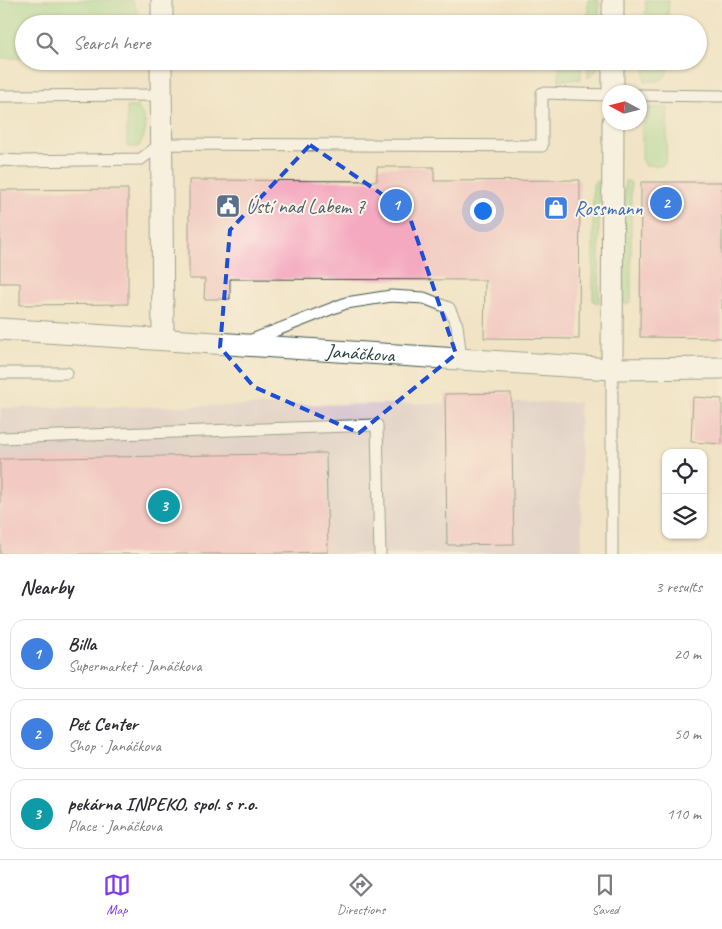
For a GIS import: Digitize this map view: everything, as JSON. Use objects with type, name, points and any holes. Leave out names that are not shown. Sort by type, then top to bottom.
[{"type":"street","points":[[162,0],[162,15]]},
{"type":"street","points":[[613,0],[613,15]]},
{"type":"street","points":[[161,70],[163,339]]},
{"type":"street","points":[[613,70],[613,85]]},
{"type":"street","points":[[612,369],[613,130]]},
{"type":"street","name":"Janáčkova","points":[[0,329],[612,369],[722,368]]},
{"type":"lane","points":[[0,160],[141,159],[161,144],[542,146],[542,93],[602,95]]},
{"type":"lane","points":[[0,96],[161,95]]},
{"type":"lane","points":[[647,95],[722,96]]},
{"type":"lane","points":[[241,344],[346,303],[391,296],[424,298],[449,308],[457,325],[461,359]]},
{"type":"lane","points":[[612,369],[612,554]]},
{"type":"lane","points":[[0,374],[67,373]]},
{"type":"lane","points":[[0,438],[377,425],[380,554]]},
{"type":"highlighted area","points":[[310,145],[408,212],[456,354],[359,433],[254,387],[220,347],[230,230]]},
{"type":"shaded area","points":[[579,402],[582,554],[0,554],[0,408]]},
{"type":"green space","points":[[0,0],[132,0],[138,13],[138,15],[15,15],[15,58],[0,58]]},
{"type":"green space","points":[[588,0],[599,0],[599,15],[588,15]]},
{"type":"green space","points":[[646,0],[669,0],[668,15],[645,15]]},
{"type":"green space","points":[[559,70],[581,70],[581,79],[559,80]]},
{"type":"green space","points":[[588,70],[596,70],[592,75],[588,78]]},
{"type":"green space","points":[[645,70],[667,70],[661,80],[645,81]]},
{"type":"green space","points":[[127,107],[137,107],[145,122],[144,137],[138,147],[127,147]]},
{"type":"green space","points":[[647,108],[668,108],[665,163],[661,166],[644,165],[642,160],[642,130],[647,130]]},
{"type":"green space","points":[[595,181],[599,181],[599,304],[593,301],[593,185]]},
{"type":"green space","points":[[625,181],[631,183],[631,300],[628,304],[623,303]]},
{"type":"building","points":[[377,167],[434,167],[434,181],[580,180],[579,339],[484,338],[485,280],[230,279],[230,299],[204,299],[205,279],[189,279],[189,180],[377,181]]},
{"type":"building","points":[[641,182],[722,182],[722,338],[640,337]]},
{"type":"building","points":[[128,189],[128,304],[20,305],[20,283],[0,283],[0,190]]},
{"type":"building","points":[[511,393],[514,544],[447,545],[445,394]]},
{"type":"building","points":[[693,397],[722,399],[722,444],[691,442]]},
{"type":"building","points":[[326,453],[328,552],[0,554],[0,459]]},
{"type":"place","name":"Pet Center","points":[[666,203]]},
{"type":"place","name":"Billa","points":[[396,205]]},
{"type":"place","name":"Ústí nad Labem 7","points":[[228,206]]},
{"type":"place","name":"Rossmann","points":[[556,208]]},
{"type":"place","name":"pekárna INPEKO, spol. s r.o.","points":[[164,506]]}]
